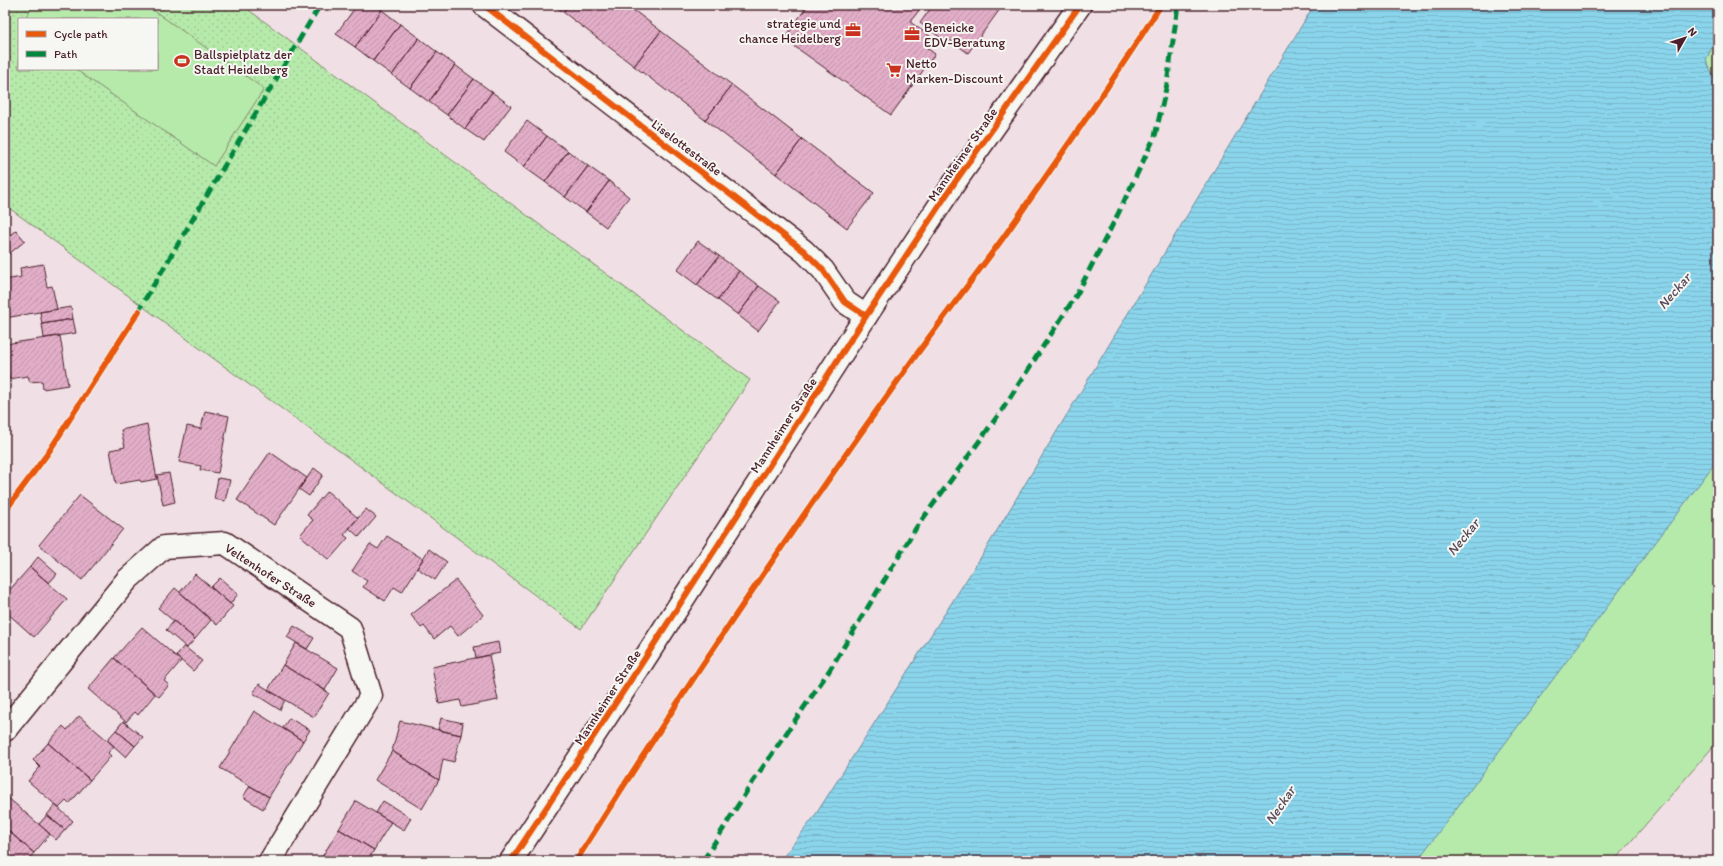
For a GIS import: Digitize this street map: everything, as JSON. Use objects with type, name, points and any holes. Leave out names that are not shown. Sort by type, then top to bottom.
[{"type":"street","name":"Liselottestraße","points":[[484,5],[804,251],[823,270],[845,302],[866,316]]},
{"type":"street","name":"Mannheimer Straße","points":[[511,861],[638,669],[866,316],[955,182],[1079,5]]},
{"type":"street","name":"Veltenhofer Straße","points":[[5,730],[127,580],[159,552],[164,548],[225,542],[350,628],[371,696],[270,861]]},
{"type":"green space","points":[[5,5],[242,5],[750,380],[581,629],[5,205]]},
{"type":"green space","points":[[34,5],[146,5],[264,89],[214,166],[76,70],[158,70],[158,18],[25,18]]},
{"type":"green space","points":[[1718,21],[1718,741],[1614,861],[1159,861]]},
{"type":"water","name":"Neckar","points":[[1314,5],[1718,5],[1718,35],[1706,60],[1718,86],[1718,459],[1417,861],[780,861],[814,817],[981,557]]},
{"type":"building","points":[[357,5],[374,5],[382,10],[355,47],[336,34]]},
{"type":"building","points":[[554,5],[568,5],[563,12]]},
{"type":"building","points":[[568,5],[627,5],[661,31],[634,66],[563,12]]},
{"type":"building","points":[[808,5],[923,5],[910,22],[934,39],[927,48],[935,54],[891,115],[784,39]]},
{"type":"building","points":[[933,5],[1003,5],[968,53],[950,40],[948,43],[920,23]]},
{"type":"building","points":[[382,10],[400,24],[373,61],[355,47]]},
{"type":"building","points":[[400,24],[419,38],[392,75],[373,61]]},
{"type":"building","points":[[661,31],[732,85],[705,120],[634,66]]},
{"type":"building","points":[[419,38],[437,52],[410,88],[392,75]]},
{"type":"building","points":[[437,52],[455,65],[429,102],[410,88]]},
{"type":"building","points":[[455,65],[474,79],[447,115],[429,102]]},
{"type":"building","points":[[474,79],[492,92],[465,129],[447,115]]},
{"type":"building","points":[[732,85],[802,139],[776,174],[705,120]]},
{"type":"building","points":[[492,92],[511,106],[484,142],[465,129]]},
{"type":"building","points":[[527,121],[547,136],[524,167],[504,152]]},
{"type":"building","points":[[547,136],[568,151],[545,182],[524,167]]},
{"type":"building","points":[[802,139],[874,193],[847,228],[776,174]]},
{"type":"building","points":[[568,151],[588,166],[565,197],[545,182]]},
{"type":"building","points":[[588,166],[609,181],[586,212],[565,197]]},
{"type":"building","points":[[609,181],[629,197],[606,227],[586,212]]},
{"type":"building","points":[[16,230],[25,241],[5,257],[5,239]]},
{"type":"building","points":[[698,241],[719,256],[697,285],[677,270]]},
{"type":"building","points":[[719,256],[739,271],[718,300],[697,285]]},
{"type":"building","points":[[43,264],[47,287],[52,286],[57,309],[5,318],[5,280],[21,277],[20,268]]},
{"type":"building","points":[[739,271],[759,286],[738,315],[718,300]]},
{"type":"building","points":[[759,286],[780,301],[758,331],[738,315]]},
{"type":"building","points":[[71,307],[73,319],[42,324],[40,312]]},
{"type":"building","points":[[73,319],[76,333],[44,338],[42,324]]},
{"type":"building","points":[[60,336],[68,385],[43,389],[42,381],[30,382],[28,376],[9,379],[5,357],[5,344]]},
{"type":"building","points":[[205,411],[229,416],[218,473],[200,470],[201,466],[179,462],[187,426],[201,429]]},
{"type":"building","points":[[147,424],[157,479],[116,484],[110,450],[125,447],[121,430]]},
{"type":"building","points":[[270,452],[307,478],[274,525],[237,500]]},
{"type":"building","points":[[314,468],[323,475],[309,496],[299,489]]},
{"type":"building","points":[[169,473],[175,502],[163,505],[157,475]]},
{"type":"building","points":[[218,478],[230,480],[225,501],[214,499]]},
{"type":"building","points":[[327,491],[358,518],[344,535],[348,538],[329,560],[300,535],[313,520],[307,515]]},
{"type":"building","points":[[80,495],[123,529],[82,580],[39,545]]},
{"type":"building","points":[[366,509],[376,517],[359,537],[349,528]]},
{"type":"building","points":[[387,536],[423,559],[402,592],[394,587],[385,601],[363,587],[367,581],[352,571],[370,544],[378,549]]},
{"type":"building","points":[[429,549],[447,562],[435,580],[417,568]]},
{"type":"building","points":[[38,557],[57,574],[49,583],[30,567]]},
{"type":"building","points":[[30,567],[67,599],[34,637],[5,611],[5,595]]},
{"type":"building","points":[[195,574],[233,606],[217,625],[180,592]]},
{"type":"building","points":[[220,578],[238,594],[230,604],[211,587]]},
{"type":"building","points":[[456,580],[483,615],[458,636],[450,626],[434,639],[424,626],[421,628],[411,615]]},
{"type":"building","points":[[175,588],[211,620],[195,639],[158,608]]},
{"type":"building","points":[[174,621],[195,639],[187,648],[166,630]]},
{"type":"building","points":[[294,626],[314,638],[307,649],[287,637]]},
{"type":"building","points":[[142,627],[181,661],[164,681],[169,685],[159,697],[114,658]]},
{"type":"building","points":[[498,642],[500,653],[476,658],[474,647]]},
{"type":"building","points":[[296,643],[338,668],[325,690],[283,665]]},
{"type":"building","points":[[184,646],[202,661],[193,671],[176,656]]},
{"type":"building","points":[[489,655],[498,700],[462,707],[460,700],[439,704],[432,667]]},
{"type":"building","points":[[114,658],[155,694],[138,715],[135,712],[126,722],[88,689]]},
{"type":"building","points":[[283,665],[329,693],[314,717],[268,690]]},
{"type":"building","points":[[259,684],[285,700],[280,710],[253,693]]},
{"type":"building","points":[[254,711],[303,741],[269,797],[220,768]]},
{"type":"building","points":[[79,716],[114,746],[108,753],[111,756],[90,780],[48,743],[63,726],[67,730]]},
{"type":"building","points":[[289,718],[310,730],[303,741],[283,728]]},
{"type":"building","points":[[441,718],[463,723],[461,735],[438,730]]},
{"type":"building","points":[[123,721],[143,737],[135,746],[116,730]]},
{"type":"building","points":[[400,721],[461,735],[454,762],[443,759],[439,780],[392,751]]},
{"type":"building","points":[[116,730],[135,746],[126,757],[107,740]]},
{"type":"building","points":[[48,743],[90,780],[69,804],[66,801],[59,808],[28,781],[40,767],[33,760]]},
{"type":"building","points":[[392,751],[439,780],[422,809],[375,780]]},
{"type":"building","points":[[250,786],[269,797],[263,809],[243,797]]},
{"type":"building","points":[[6,796],[50,834],[34,853],[5,828]]},
{"type":"building","points":[[356,801],[391,822],[374,850],[339,829]]},
{"type":"building","points":[[383,801],[411,818],[404,830],[376,813]]},
{"type":"building","points":[[55,805],[73,821],[65,830],[47,815]]},
{"type":"building","points":[[47,815],[65,830],[56,840],[39,824]]},
{"type":"building","points":[[5,828],[34,853],[27,861],[5,860]]},
{"type":"building","points":[[339,829],[374,850],[368,861],[329,861],[322,857]]},
{"type":"marked path","points":[[137,313],[320,5]]},
{"type":"marked path","points":[[703,861],[752,783],[829,671],[916,528],[1002,410],[1077,294],[1117,216],[1155,136],[1167,84],[1178,5]]},
{"type":"cycle path","points":[[484,5],[804,251],[823,270],[845,302],[866,316]]},
{"type":"cycle path","points":[[511,861],[638,669],[866,316],[955,182],[1080,5]]},
{"type":"cycle path","points":[[576,861],[695,676],[819,493],[928,338],[1003,238],[1064,151],[1161,5]]},
{"type":"cycle path","points":[[5,511],[48,453],[139,311]]},
{"type":"place","name":"strategie und chance Heidelberg","points":[[853,30]]},
{"type":"place","name":"Beneicke EDV-Beratung","points":[[912,34]]},
{"type":"place","name":"Ballspielplatz der Stadt Heidelberg","points":[[182,61]]},
{"type":"place","name":"Netto Marken-Discount","points":[[894,70]]}]
